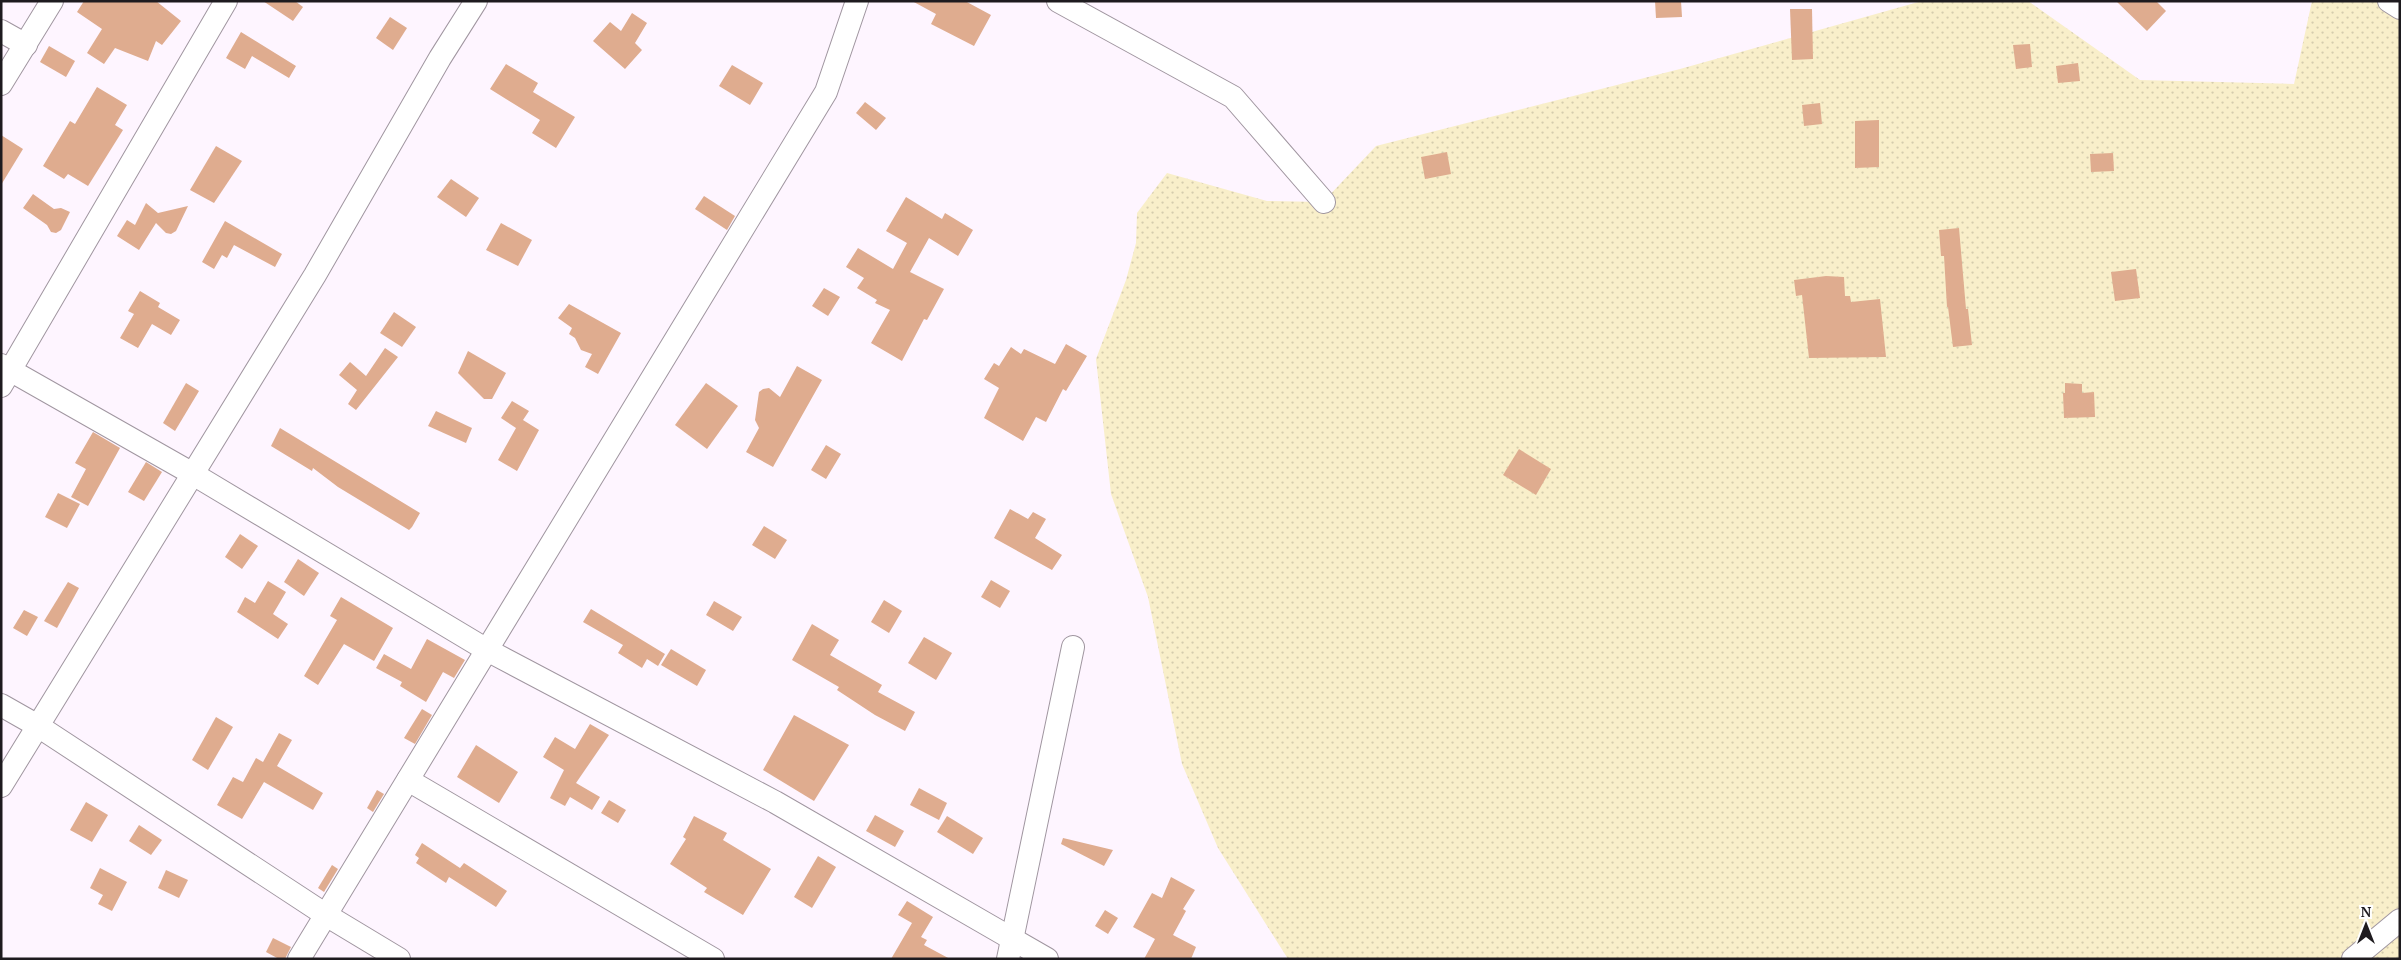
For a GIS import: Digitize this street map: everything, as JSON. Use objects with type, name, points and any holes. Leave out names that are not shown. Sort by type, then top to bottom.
[{"type":"street","points":[[1,84],[52,1]]},
{"type":"street","points":[[226,1],[4,374],[193,474],[487,650],[775,802],[1011,949],[1047,959]]},
{"type":"street","points":[[1,786],[315,275],[440,58],[476,1]]},
{"type":"street","points":[[299,959],[826,92],[857,1]]},
{"type":"street","points":[[1058,1],[1233,97],[1324,202]]},
{"type":"street","points":[[2390,1],[2400,8]]},
{"type":"street","points":[[1,31],[26,45]]},
{"type":"street","points":[[1011,949],[1074,647]]},
{"type":"street","points":[[1,705],[38,726],[326,915],[399,959]]},
{"type":"street","points":[[408,780],[713,959]]},
{"type":"street","points":[[2353,959],[2400,920]]},
{"type":"sand","points":[[1922,1],[2028,1],[2140,80],[2294,84],[2312,1],[2400,1],[2400,959],[1288,959],[1218,848],[1182,764],[1148,597],[1111,494],[1096,359],[1126,280],[1136,243],[1137,213],[1167,173],[1267,201],[1323,202],[1376,146],[1680,69]]},
{"type":"building","points":[[84,1],[156,1],[181,21],[162,45],[156,41],[148,61],[115,48],[104,64],[87,53],[102,29],[77,12]]},
{"type":"building","points":[[263,1],[295,1],[303,7],[293,21]]},
{"type":"building","points":[[912,1],[965,1],[991,15],[974,46],[931,24],[936,14]]},
{"type":"building","points":[[1655,1],[1681,1],[1682,17],[1656,18]]},
{"type":"building","points":[[2116,1],[2156,1],[2166,11],[2147,31]]},
{"type":"building","points":[[1790,9],[1812,9],[1813,59],[1792,60]]},
{"type":"building","points":[[632,13],[647,23],[635,43],[642,50],[625,69],[593,41],[610,22],[621,31]]},
{"type":"building","points":[[390,17],[407,28],[393,50],[376,38]]},
{"type":"building","points":[[241,32],[296,66],[289,78],[252,56],[245,69],[226,58]]},
{"type":"building","points":[[2030,44],[2032,67],[2016,69],[2013,45]]},
{"type":"building","points":[[49,46],[75,61],[66,77],[40,62]]},
{"type":"building","points":[[2078,63],[2080,81],[2058,83],[2056,66]]},
{"type":"building","points":[[506,64],[538,83],[533,92],[575,117],[556,148],[532,133],[540,120],[490,89]]},
{"type":"building","points":[[732,65],[763,83],[750,105],[719,86]]},
{"type":"building","points":[[97,87],[127,105],[115,125],[123,130],[88,186],[68,174],[64,179],[43,166],[70,121],[75,124]]},
{"type":"building","points":[[865,102],[886,118],[876,130],[856,113]]},
{"type":"building","points":[[1820,103],[1822,124],[1804,126],[1802,105]]},
{"type":"building","points":[[1879,120],[1879,167],[1855,168],[1855,121]]},
{"type":"building","points":[[1,135],[23,149],[1,185]]},
{"type":"building","points":[[216,146],[242,161],[214,203],[190,190]]},
{"type":"building","points":[[1447,152],[1451,174],[1425,179],[1421,157]]},
{"type":"building","points":[[2113,153],[2114,171],[2091,172],[2090,154]]},
{"type":"building","points":[[451,179],[479,198],[466,217],[437,197]]},
{"type":"building","points":[[33,194],[54,209],[61,208],[70,212],[61,230],[56,233],[51,232],[47,225],[23,208]]},
{"type":"building","points":[[704,196],[735,216],[727,230],[695,209]]},
{"type":"building","points":[[906,197],[942,219],[945,213],[973,230],[958,256],[929,238],[910,272],[944,289],[927,320],[924,319],[902,361],[871,343],[890,310],[875,303],[877,300],[857,288],[864,278],[846,267],[858,248],[893,269],[907,243],[886,231]]},
{"type":"building","points":[[146,203],[158,213],[188,206],[176,231],[171,234],[166,233],[156,223],[139,250],[117,236],[127,220],[135,225]]},
{"type":"building","points":[[225,221],[282,254],[275,267],[234,245],[227,258],[222,255],[214,269],[202,262]]},
{"type":"building","points":[[501,223],[532,240],[518,266],[486,250]]},
{"type":"building","points":[[1959,228],[1966,309],[1968,309],[1972,345],[1953,347],[1947,307],[1944,256],[1941,256],[1939,230]]},
{"type":"building","points":[[2136,269],[2140,298],[2115,301],[2111,272]]},
{"type":"building","points":[[1826,276],[1844,277],[1845,296],[1850,296],[1851,302],[1880,299],[1886,357],[1809,358],[1802,295],[1796,296],[1794,280]]},
{"type":"building","points":[[824,288],[840,297],[828,316],[812,306]]},
{"type":"building","points":[[140,291],[160,303],[158,307],[180,320],[171,335],[152,324],[138,348],[120,338],[134,314],[128,311]]},
{"type":"building","points":[[569,304],[621,333],[598,374],[585,367],[592,354],[581,350],[575,338],[569,334],[572,328],[558,318]]},
{"type":"building","points":[[394,312],[416,327],[402,347],[380,333]]},
{"type":"building","points":[[1066,344],[1087,356],[1066,391],[1063,389],[1046,422],[1036,417],[1023,441],[984,418],[999,388],[984,379],[994,363],[999,366],[1011,347],[1021,354],[1024,349],[1055,364]]},
{"type":"building","points":[[385,348],[398,357],[356,410],[348,404],[357,390],[339,375],[350,362],[366,376]]},
{"type":"building","points":[[468,351],[506,373],[492,399],[484,399],[458,373]]},
{"type":"building","points":[[797,366],[822,380],[773,467],[746,452],[759,428],[755,420],[759,392],[769,388],[780,397]]},
{"type":"building","points":[[186,383],[199,391],[175,431],[163,423]]},
{"type":"building","points":[[706,383],[738,406],[707,449],[675,425]]},
{"type":"building","points":[[2065,383],[2082,384],[2082,393],[2094,392],[2095,417],[2064,418],[2063,393],[2065,393]]},
{"type":"building","points":[[512,401],[529,411],[523,420],[539,430],[517,471],[498,460],[516,428],[501,418]]},
{"type":"building","points":[[436,411],[472,428],[466,443],[428,426]]},
{"type":"building","points":[[280,428],[420,513],[412,527],[409,530],[338,487],[313,468],[312,471],[271,446]]},
{"type":"building","points":[[93,432],[120,448],[88,506],[71,497],[86,469],[75,463]]},
{"type":"building","points":[[826,445],[841,454],[826,479],[811,470]]},
{"type":"building","points":[[1519,449],[1551,469],[1536,495],[1503,475]]},
{"type":"building","points":[[146,462],[162,472],[144,501],[128,492]]},
{"type":"building","points":[[58,493],[80,504],[67,528],[45,517]]},
{"type":"building","points":[[1010,509],[1028,519],[1033,512],[1046,519],[1035,538],[1062,555],[1052,570],[994,538]]},
{"type":"building","points":[[764,526],[787,540],[775,559],[752,545]]},
{"type":"building","points":[[240,534],[258,546],[242,569],[225,557]]},
{"type":"building","points":[[298,559],[319,573],[304,596],[284,582]]},
{"type":"building","points":[[991,580],[1010,591],[1000,608],[981,597]]},
{"type":"building","points":[[268,581],[286,592],[273,614],[288,624],[278,639],[237,612],[245,597],[255,603]]},
{"type":"building","points":[[68,582],[79,588],[57,628],[44,621]]},
{"type":"building","points":[[341,597],[393,628],[374,661],[344,644],[318,685],[304,676],[337,620],[330,616]]},
{"type":"building","points":[[884,600],[902,611],[889,633],[871,622]]},
{"type":"building","points":[[714,601],[742,617],[733,631],[706,615]]},
{"type":"building","points":[[591,609],[665,654],[658,666],[647,659],[642,668],[618,653],[623,645],[583,622]]},
{"type":"building","points":[[24,610],[38,617],[27,636],[13,628]]},
{"type":"building","points":[[812,624],[839,640],[830,655],[882,685],[878,692],[915,712],[905,731],[875,715],[837,690],[839,687],[792,660]]},
{"type":"building","points":[[924,637],[952,653],[936,680],[908,663]]},
{"type":"building","points":[[427,639],[465,660],[454,678],[443,672],[426,702],[400,686],[402,682],[376,668],[384,654],[411,669]]},
{"type":"building","points":[[671,649],[706,670],[697,686],[661,665]]},
{"type":"building","points":[[422,709],[432,715],[415,744],[404,738]]},
{"type":"building","points":[[794,715],[849,745],[814,801],[763,770]]},
{"type":"building","points":[[216,717],[233,727],[208,770],[192,760]]},
{"type":"building","points":[[590,724],[609,735],[576,783],[600,797],[592,810],[570,797],[565,806],[550,798],[564,770],[543,757],[555,737],[575,749]]},
{"type":"building","points":[[279,733],[292,740],[277,766],[323,793],[313,810],[264,782],[242,819],[217,805],[233,777],[243,782],[256,758],[263,762]]},
{"type":"building","points":[[476,745],[518,772],[499,803],[457,777]]},
{"type":"building","points":[[919,788],[947,803],[939,820],[910,805]]},
{"type":"building","points":[[377,790],[384,794],[373,812],[367,808]]},
{"type":"building","points":[[609,800],[626,810],[618,823],[601,813]]},
{"type":"building","points":[[86,802],[108,815],[92,842],[70,830]]},
{"type":"building","points":[[875,815],[904,831],[895,847],[866,831]]},
{"type":"building","points":[[694,816],[727,833],[723,840],[771,869],[743,915],[704,892],[707,888],[670,864],[686,839],[683,837]]},
{"type":"building","points":[[947,816],[983,838],[973,854],[937,832]]},
{"type":"building","points":[[139,825],[162,840],[151,855],[129,841]]},
{"type":"building","points":[[1063,838],[1113,850],[1104,866],[1061,844]]},
{"type":"building","points":[[422,843],[460,868],[464,863],[507,891],[496,907],[449,877],[446,883],[416,863],[419,858],[415,855]]},
{"type":"building","points":[[818,856],[836,867],[812,908],[794,897]]},
{"type":"building","points":[[332,865],[338,869],[324,892],[318,888]]},
{"type":"building","points":[[100,868],[127,882],[112,911],[98,904],[103,895],[90,888]]},
{"type":"building","points":[[166,870],[188,880],[179,898],[158,888]]},
{"type":"building","points":[[1171,877],[1195,890],[1183,909],[1186,911],[1173,935],[1196,947],[1191,959],[1144,959],[1155,939],[1133,927],[1152,893],[1162,898]]},
{"type":"building","points":[[907,901],[933,917],[921,937],[927,940],[924,945],[950,959],[891,959],[912,923],[898,915]]},
{"type":"building","points":[[1105,910],[1118,918],[1108,934],[1095,926]]},
{"type":"building","points":[[273,938],[291,947],[285,959],[279,959],[266,952]]}]
